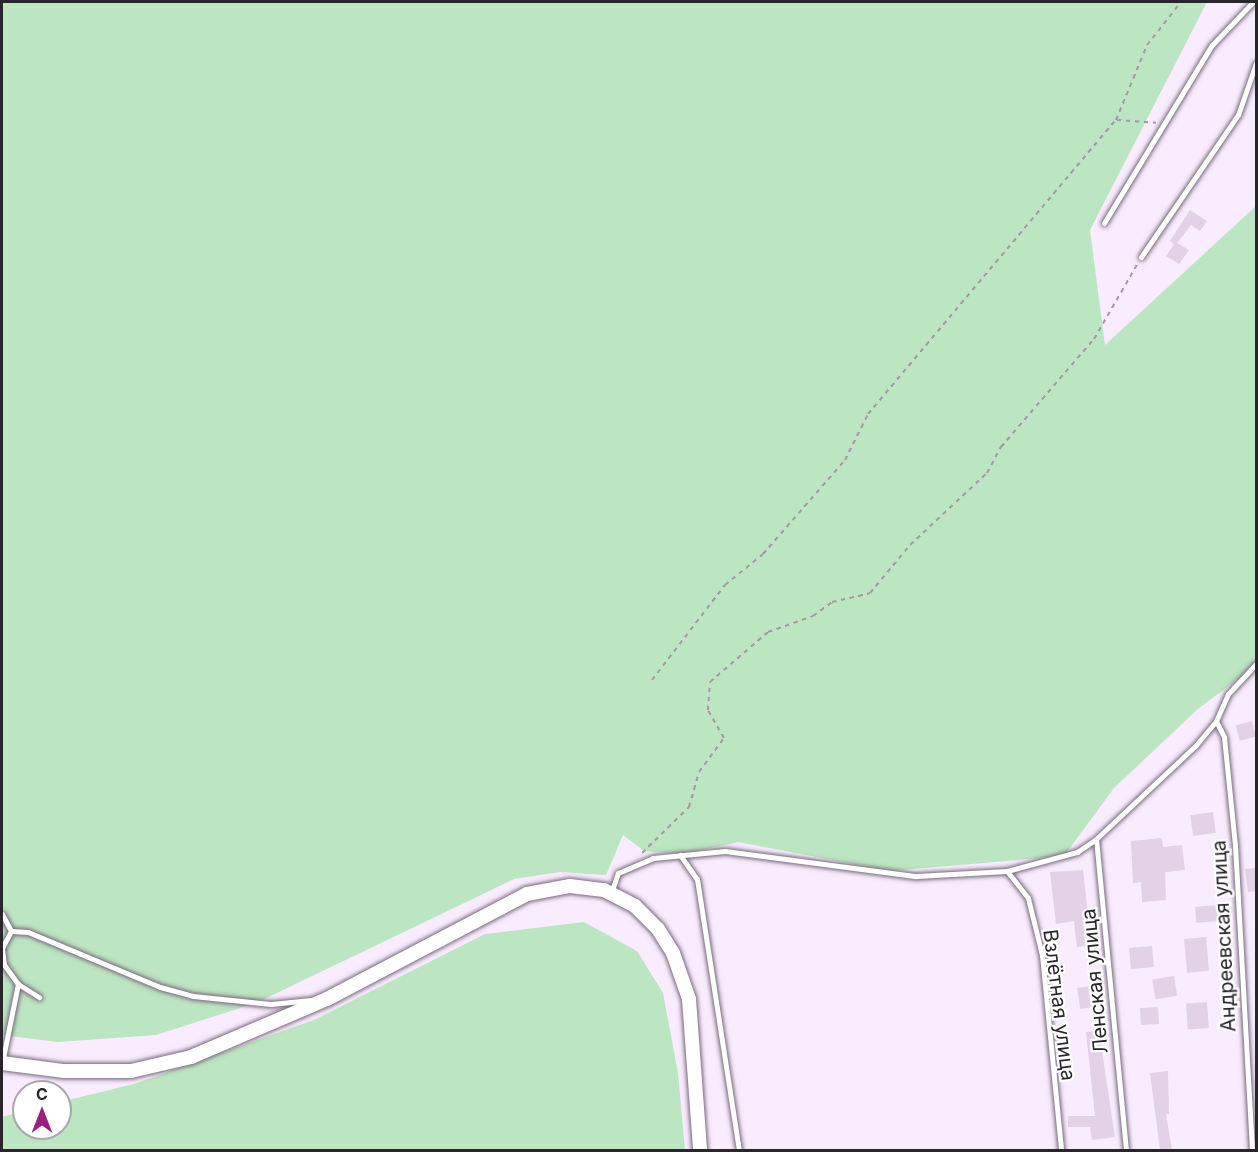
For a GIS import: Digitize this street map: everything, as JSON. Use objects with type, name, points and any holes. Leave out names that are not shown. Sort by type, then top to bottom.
[{"type":"street","points":[[2,1063],[64,1071],[131,1071],[191,1057],[327,999],[527,894],[570,886],[611,893],[635,906],[658,928],[673,952],[686,989],[700,1150]]},
{"type":"lane","points":[[1104,223],[1162,123],[1212,45],[1253,2]]},
{"type":"lane","points":[[1141,257],[1238,115],[1257,63]]},
{"type":"lane","points":[[611,893],[618,873],[628,866],[653,858],[725,851],[916,876],[1007,871],[1077,852],[1096,839],[1116,817],[1196,745],[1216,721],[1228,694],[1257,664]]},
{"type":"lane","name":"Андреевская улица","points":[[1216,721],[1224,737],[1235,845],[1252,1150]]},
{"type":"lane","name":"Ленская улица","points":[[1096,839],[1126,1150]]},
{"type":"lane","points":[[680,855],[697,879],[740,1150]]},
{"type":"lane","name":"Взлётная улица","points":[[1007,871],[1028,898],[1042,955],[1062,1150]]},
{"type":"lane","points":[[2,914],[10,931]]},
{"type":"lane","points":[[10,931],[28,932],[160,987],[193,996],[271,1004],[327,999]]},
{"type":"lane","points":[[10,931],[2,948],[4,965],[18,984],[39,997]]},
{"type":"lane","points":[[2,1063],[18,984]]},
{"type":"path","points":[[652,680],[724,585],[763,554],[845,460],[868,414],[1116,120],[1147,45],[1181,2]]},
{"type":"path","points":[[1116,120],[1162,123]]},
{"type":"path","points":[[634,861],[689,807],[699,772],[724,738],[708,710],[710,682],[768,632],[813,616],[832,602],[870,593],[910,545],[987,473],[1000,447],[1094,339],[1141,257]]},
{"type":"green space","points":[[2,2],[1207,2],[1090,230],[1105,345],[1256,206],[1256,666],[1199,708],[1114,788],[1064,856],[889,871],[738,842],[684,854],[644,851],[623,835],[606,875],[560,872],[514,879],[256,1003],[156,1035],[58,1042],[2,1035]]},
{"type":"green space","points":[[584,922],[637,951],[663,993],[678,1073],[685,1150],[2,1150],[2,1117],[12,1114],[12,1140],[72,1140],[72,1099],[134,1084],[314,1020],[485,934]]},
{"type":"building","points":[[1190,210],[1207,221],[1200,231],[1191,225],[1177,243],[1189,250],[1179,264],[1166,256],[1174,244],[1170,241]]},
{"type":"building","points":[[1252,721],[1256,736],[1240,741],[1236,725]]},
{"type":"building","points":[[1213,812],[1216,833],[1193,836],[1190,815]]},
{"type":"building","points":[[1162,838],[1163,847],[1182,845],[1185,870],[1165,872],[1166,900],[1142,902],[1141,882],[1133,883],[1131,841]]},
{"type":"building","points":[[1257,868],[1257,891],[1248,892],[1245,869]]},
{"type":"building","points":[[1083,870],[1089,924],[1097,923],[1099,944],[1077,947],[1074,921],[1056,924],[1050,872]]},
{"type":"building","points":[[1221,905],[1222,921],[1196,923],[1195,907]]},
{"type":"building","points":[[1206,937],[1209,971],[1187,973],[1184,939]]},
{"type":"building","points":[[1152,946],[1154,967],[1131,969],[1129,948]]},
{"type":"building","points":[[1174,976],[1177,996],[1155,999],[1152,979]]},
{"type":"building","points":[[1099,985],[1102,1006],[1080,1009],[1077,988]]},
{"type":"building","points":[[1207,1002],[1209,1028],[1188,1029],[1186,1003]]},
{"type":"building","points":[[1158,1007],[1159,1024],[1141,1025],[1140,1008]]},
{"type":"building","points":[[1099,1031],[1115,1137],[1092,1140],[1090,1127],[1068,1127],[1068,1116],[1095,1116],[1086,1032]]},
{"type":"building","points":[[1168,1071],[1169,1114],[1166,1114],[1172,1150],[1160,1150],[1150,1073]]}]
